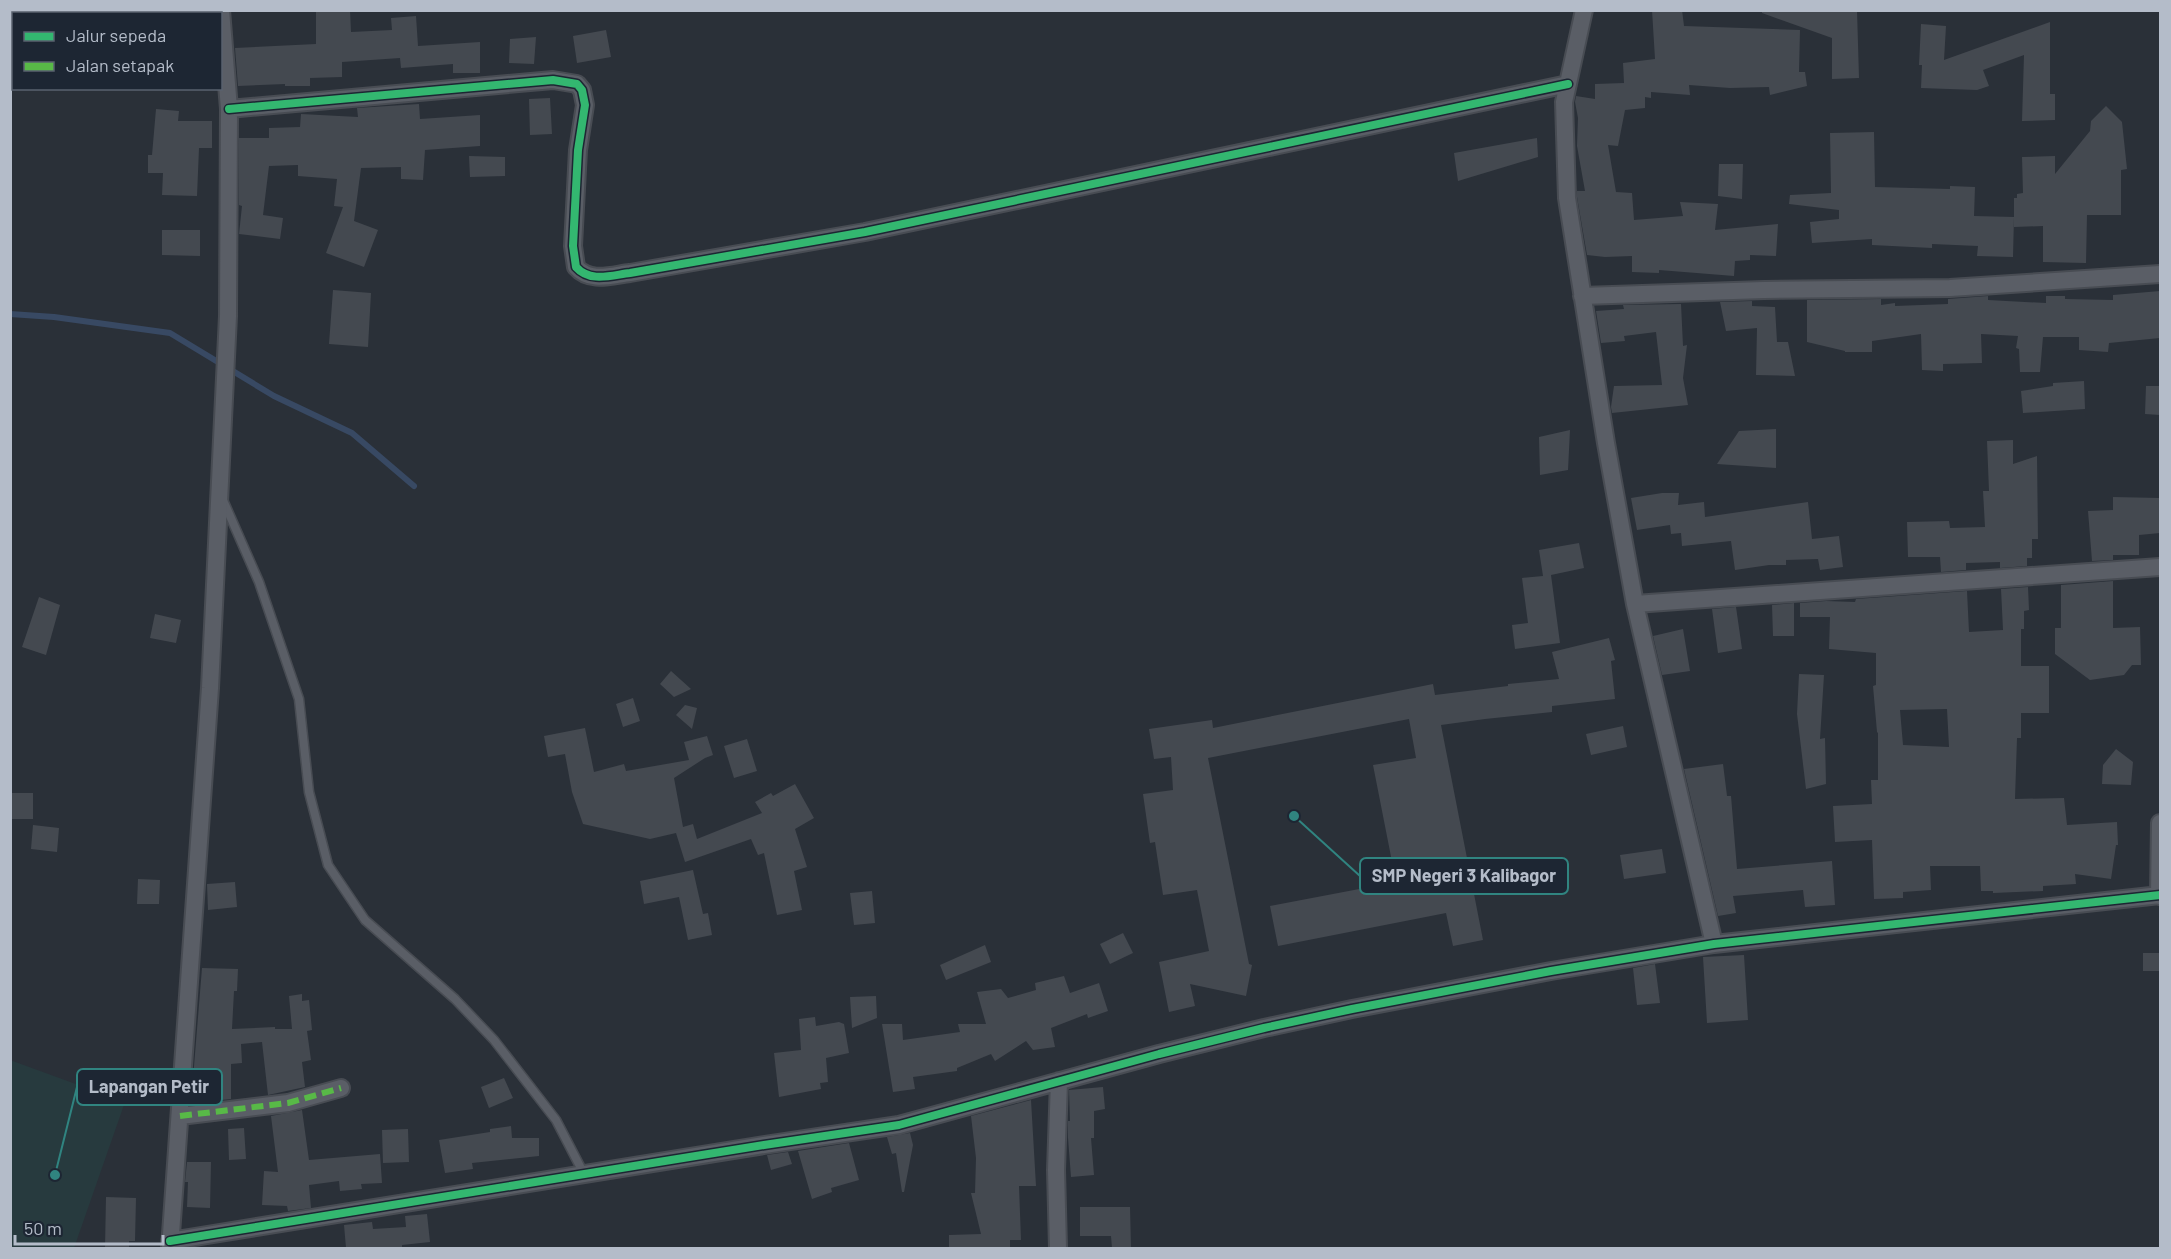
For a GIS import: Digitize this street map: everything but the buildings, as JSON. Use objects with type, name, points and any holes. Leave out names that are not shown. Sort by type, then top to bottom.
[{"type":"street","points":[[1584,10],[1564,102],[1567,198],[1635,604],[1714,944]]},
{"type":"street","points":[[222,24],[228,109],[228,315],[209,700],[170,1245],[584,1174],[899,1125],[1159,1053],[1353,1009],[1551,971],[1714,944],[2160,895],[2160,823]]},
{"type":"street","points":[[228,109],[553,80],[571,81],[582,90],[585,105],[578,150],[573,246],[576,267],[585,275],[592,277],[865,232],[1568,84]]},
{"type":"street","points":[[1582,296],[1764,290],[1950,288],[2160,274]]},
{"type":"street","points":[[1635,604],[2160,567]]},
{"type":"street","points":[[1058,1248],[1056,1170],[1059,1081]]},
{"type":"street","points":[[180,1116],[288,1103],[341,1088]]},
{"type":"lane","points":[[220,494],[259,582],[300,699],[309,792],[328,865],[365,920],[454,999],[521,1072],[556,1120],[584,1174]]},
{"type":"green space","points":[[10,1060],[125,1102],[74,1248],[11,1248]]},
{"type":"waterway","points":[[10,314],[54,317],[170,333],[274,396],[352,433],[414,486]]},
{"type":"marked path","points":[[180,1116],[288,1103],[341,1088]]},
{"type":"cycle path","points":[[229,109],[553,80],[577,84],[582,90],[585,105],[578,150],[573,246],[576,267],[588,275],[602,277],[865,232],[1568,84]]},
{"type":"cycle path","points":[[170,1241],[899,1125],[1159,1054],[1264,1028],[1551,971],[1714,944],[2160,895]]},
{"type":"place","name":"SMP Negeri 3 Kalibagor","points":[[1294,816]]},
{"type":"place","name":"Lapangan Petir","points":[[55,1175]]}]
